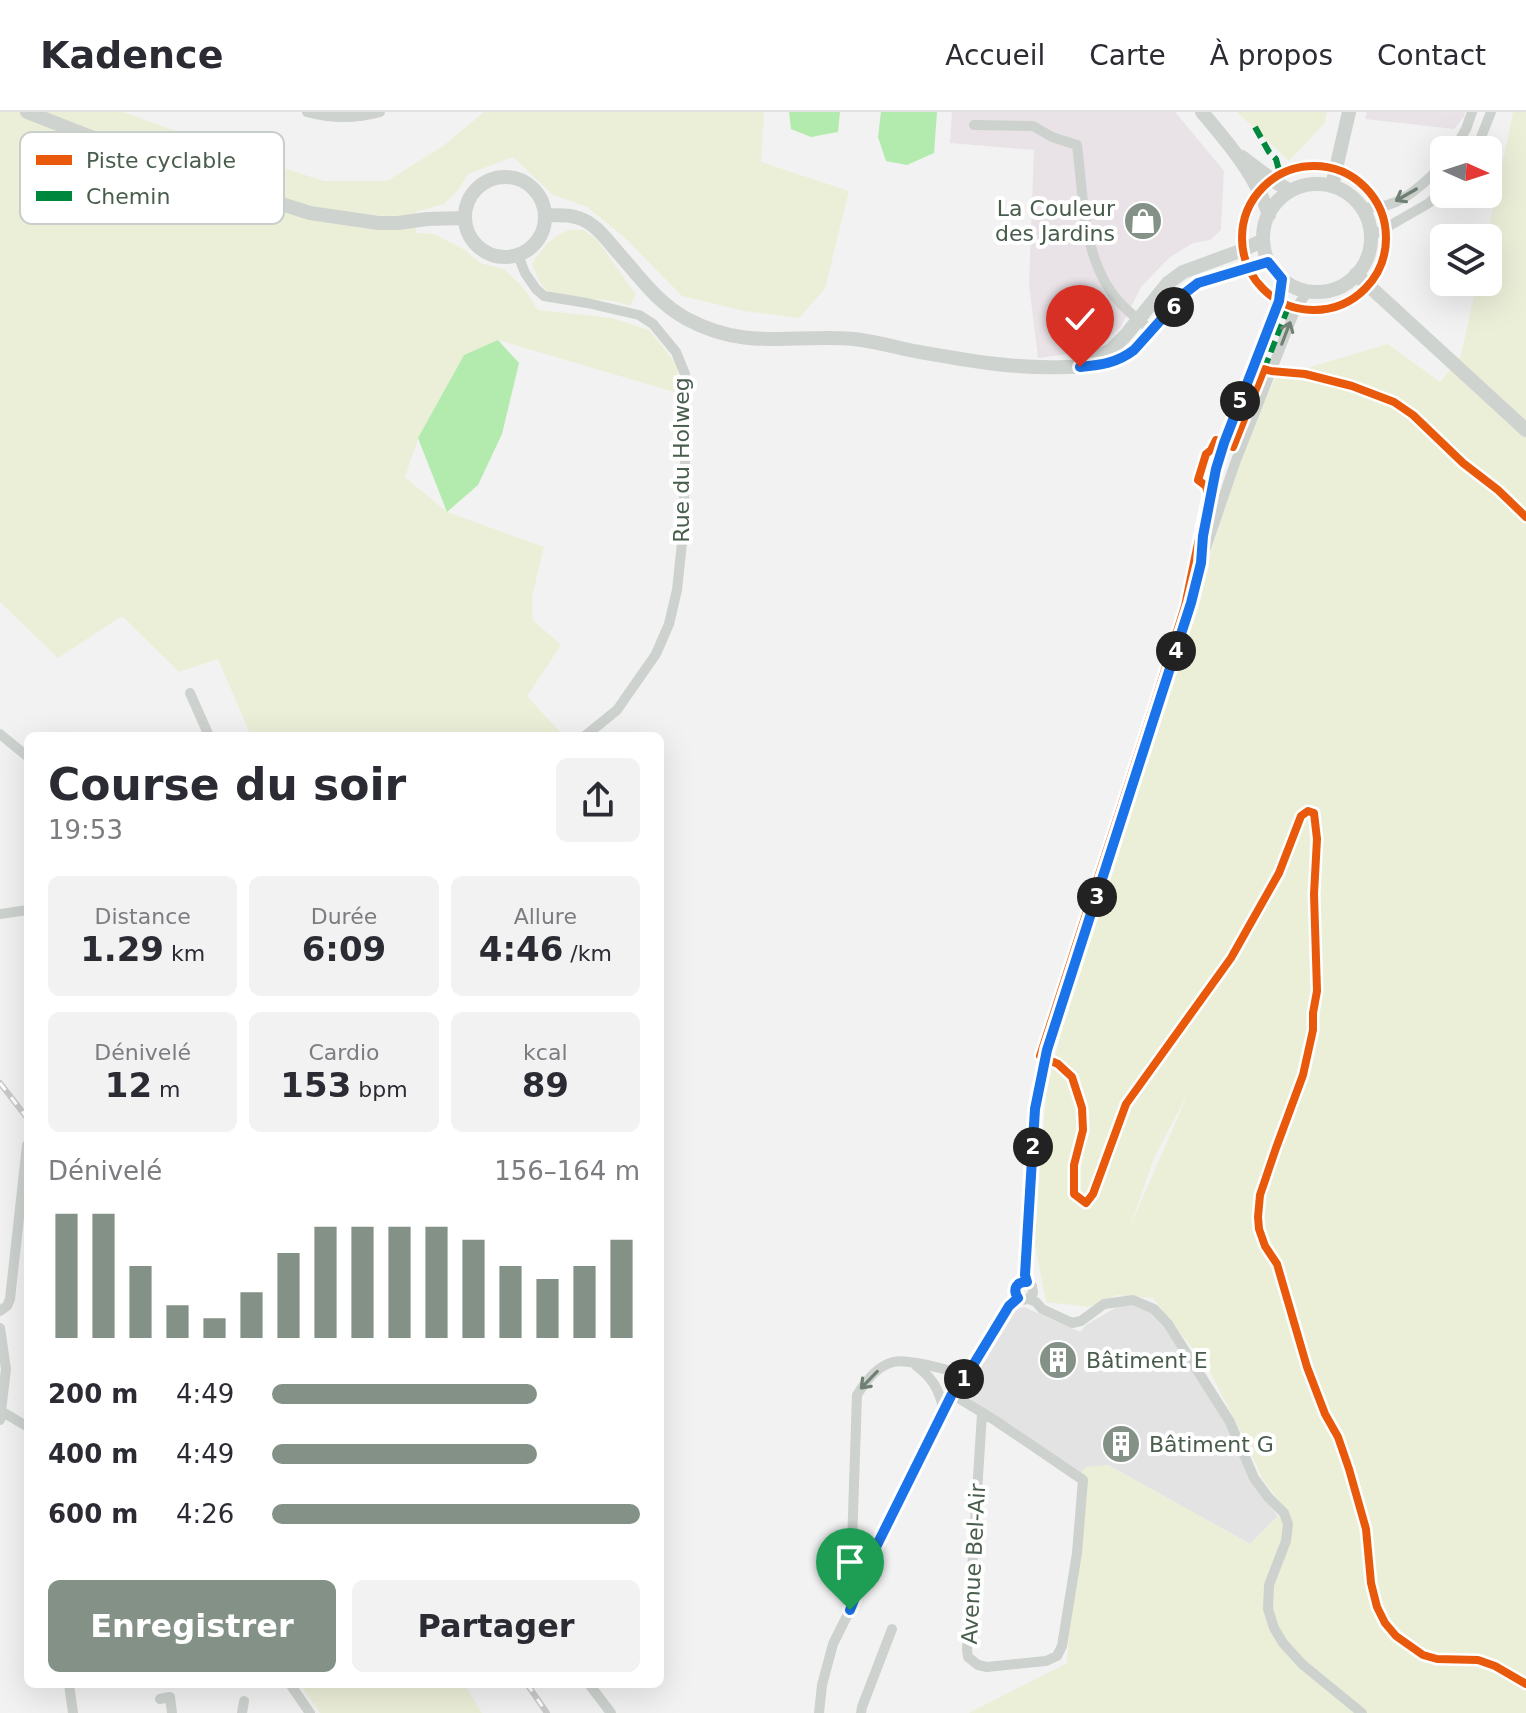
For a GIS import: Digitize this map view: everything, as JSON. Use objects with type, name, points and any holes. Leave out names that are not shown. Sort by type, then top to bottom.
[{"type":"main road","points":[[27,112],[78,132]]},
{"type":"main road","points":[[1202,112],[1235,152],[1263,198],[1269,215]]},
{"type":"main road","points":[[1235,152],[1290,191]]},
{"type":"main road","points":[[500,177],[521,180],[530,186],[538,194],[545,215],[537,242],[530,248],[518,255],[496,257],[480,249],[469,236],[464,218],[471,195],[479,186],[500,177]]},
{"type":"main road","points":[[1317,184],[1332,186],[1348,193],[1367,218],[1370,247],[1366,261],[1341,286],[1324,292],[1308,291],[1282,279],[1268,262],[1263,240],[1269,215],[1278,201],[1290,191],[1317,184]]},
{"type":"main road","points":[[284,205],[310,213],[378,223],[464,218]]},
{"type":"main road","points":[[545,215],[576,217],[590,224],[670,307],[686,319],[730,336],[758,340],[863,340],[1003,366],[1044,368],[1111,363],[1126,357],[1198,283],[1268,262]]},
{"type":"main road","points":[[1080,367],[1111,350],[1168,283],[1183,272],[1263,240]]},
{"type":"main road","points":[[1356,274],[1526,430]]},
{"type":"street","points":[[307,112],[347,119],[380,112]]},
{"type":"street","points":[[1332,186],[1349,112]]},
{"type":"street","points":[[1462,136],[1472,112]]},
{"type":"street","points":[[1482,136],[1491,112]]},
{"type":"street","points":[[974,125],[1033,126],[1052,137],[1077,145],[1087,227],[1099,271],[1122,306],[1152,331]]},
{"type":"street","points":[[1360,207],[1373,209],[1388,206],[1415,192],[1430,178]]},
{"type":"street","points":[[1370,237],[1430,202]]},
{"type":"street","name":"Rue du Holweg","points":[[518,255],[525,273],[544,296],[639,315],[653,324],[676,352],[685,374],[682,543],[677,590],[669,624],[656,654],[617,710],[590,732]]},
{"type":"street","points":[[1201,563],[1216,469],[1279,301],[1282,279]]},
{"type":"street","points":[[1308,291],[1296,308],[1235,463],[1047,1050],[1035,1109],[1027,1282],[1016,1286],[1015,1292],[1072,1323],[1081,1321],[1104,1304],[1133,1300],[1154,1309],[1168,1324],[1230,1422],[1254,1478],[1284,1513],[1288,1524],[1286,1541],[1269,1585],[1268,1609],[1274,1628],[1302,1664],[1362,1713]]},
{"type":"street","points":[[190,693],[207,732]]},
{"type":"street","points":[[0,734],[24,754]]},
{"type":"street","points":[[0,914],[24,911]]},
{"type":"street","points":[[0,1311],[10,1299],[23,1234],[24,1212]]},
{"type":"street","points":[[819,1713],[830,1652],[873,1553],[952,1394],[1009,1306],[1024,1298]]},
{"type":"street","points":[[0,1328],[6,1369],[1,1415],[24,1425]]},
{"type":"street","points":[[850,1610],[857,1395],[868,1377],[893,1362],[911,1362],[967,1375]]},
{"type":"street","points":[[911,1362],[931,1378],[944,1411]]},
{"type":"street","name":"Avenue Bel-Air","points":[[952,1394],[1083,1480],[1077,1553],[1062,1646],[1057,1656],[1046,1661],[987,1667],[978,1665],[968,1657],[982,1414]]},
{"type":"street","points":[[852,1549],[873,1553]]},
{"type":"street","points":[[861,1713],[892,1629]]},
{"type":"street","points":[[70,1688],[73,1713]]},
{"type":"street","points":[[293,1688],[310,1713]]},
{"type":"street","points":[[592,1688],[611,1713]]},
{"type":"street","points":[[160,1699],[170,1697],[172,1713]]},
{"type":"shaded area","points":[[0,112],[123,112],[179,132],[20,132],[20,224],[284,224],[284,168],[324,181],[387,181],[443,146],[484,112],[764,112],[761,162],[849,191],[825,289],[799,318],[744,311],[682,296],[623,236],[587,207],[553,195],[513,157],[468,174],[444,204],[416,212],[416,233],[434,234],[465,250],[480,263],[504,269],[523,287],[538,310],[612,318],[649,330],[679,367],[674,392],[498,340],[418,439],[405,477],[447,512],[544,547],[532,597],[533,620],[561,645],[527,696],[560,732],[249,732],[218,659],[179,672],[122,616],[58,658],[0,602]]},
{"type":"shaded area","points":[[789,112],[840,112],[838,132],[811,137],[791,129]]},
{"type":"shaded area","points":[[881,112],[937,112],[934,153],[907,165],[886,161],[878,137]]},
{"type":"shaded area","points":[[952,112],[1175,112],[1224,171],[1221,230],[1210,240],[1193,243],[1170,257],[1141,287],[1121,327],[1092,351],[1038,358],[1029,284],[1034,150],[950,143]]},
{"type":"shaded area","points":[[1237,112],[1327,112],[1324,124],[1289,161]]},
{"type":"shaded area","points":[[1367,112],[1465,112],[1454,129],[1365,119]]},
{"type":"shaded area","points":[[1513,112],[1526,112],[1526,1713],[969,1713],[1067,1663],[1080,1473],[1086,1467],[1108,1465],[1250,1544],[1286,1509],[1263,1480],[1209,1370],[1153,1298],[1117,1295],[1088,1307],[1046,1302],[1034,1241],[1047,1086],[1074,986],[1246,441],[1276,377],[1388,344],[1440,382],[1461,355],[1474,296],[1502,296],[1502,224],[1490,224],[1493,208],[1502,208],[1502,165]],"holes":[[[1186,1097],[1130,1227],[1154,1158]]]},
{"type":"shaded area","points":[[569,230],[584,230],[598,241],[636,295],[630,306],[614,301],[558,296],[544,288],[532,264],[548,244]]},
{"type":"shaded area","points":[[498,340],[519,363],[502,434],[478,485],[447,512],[418,438],[464,355]]},
{"type":"shaded area","points":[[1134,1303],[1147,1308],[1166,1330],[1228,1427],[1247,1474],[1278,1516],[1250,1544],[1108,1465],[1080,1473],[978,1406],[962,1390],[1010,1311],[1024,1307],[1080,1332],[1086,1325],[1122,1304]]},
{"type":"shaded area","points":[[303,1688],[466,1688],[482,1713],[320,1713]]},
{"type":"railway","points":[[0,1083],[24,1114]]},
{"type":"railway","points":[[530,1688],[547,1713]]},
{"type":"marked path","points":[[1255,127],[1276,159],[1280,174]]},
{"type":"marked path","points":[[1264,369],[1289,305]]},
{"type":"cycle path","points":[[1314,166],[1342,171],[1365,187],[1381,210],[1386,238],[1381,266],[1365,289],[1342,305],[1314,310],[1286,305],[1263,289],[1247,266],[1242,238],[1247,210],[1263,187],[1286,171],[1314,166]]},
{"type":"cycle path","points":[[1526,517],[1413,415],[1394,402],[1352,386],[1305,374],[1264,369],[1233,447],[1216,440],[1206,454],[1198,480],[1206,486],[1208,495],[1185,606],[1040,1056],[1058,1064],[1072,1077],[1082,1108],[1083,1130],[1074,1165],[1074,1194],[1086,1203],[1093,1194],[1126,1104],[1231,958],[1279,873],[1301,816],[1308,811],[1314,813],[1317,839],[1314,894],[1317,991],[1313,1030],[1303,1075],[1260,1195],[1259,1229],[1265,1246],[1277,1264],[1307,1367],[1349,1469],[1366,1529],[1371,1583],[1385,1623],[1396,1636],[1423,1655],[1437,1659],[1478,1660],[1526,1684]]},
{"type":"place","name":"La Couleur des Jardins","points":[[1143,221]]},
{"type":"place","name":"Bâtiment E","points":[[1058,1360]]},
{"type":"place","name":"Bâtiment G","points":[[1121,1444]]},
{"type":"route","points":[[850,1610],[873,1553],[952,1394],[1009,1306],[1018,1298],[1016,1286],[1027,1282],[1035,1109],[1047,1050],[1191,603],[1201,563],[1216,469],[1279,301],[1282,279],[1268,262],[1198,283],[1126,357],[1111,363],[1080,367]]}]
